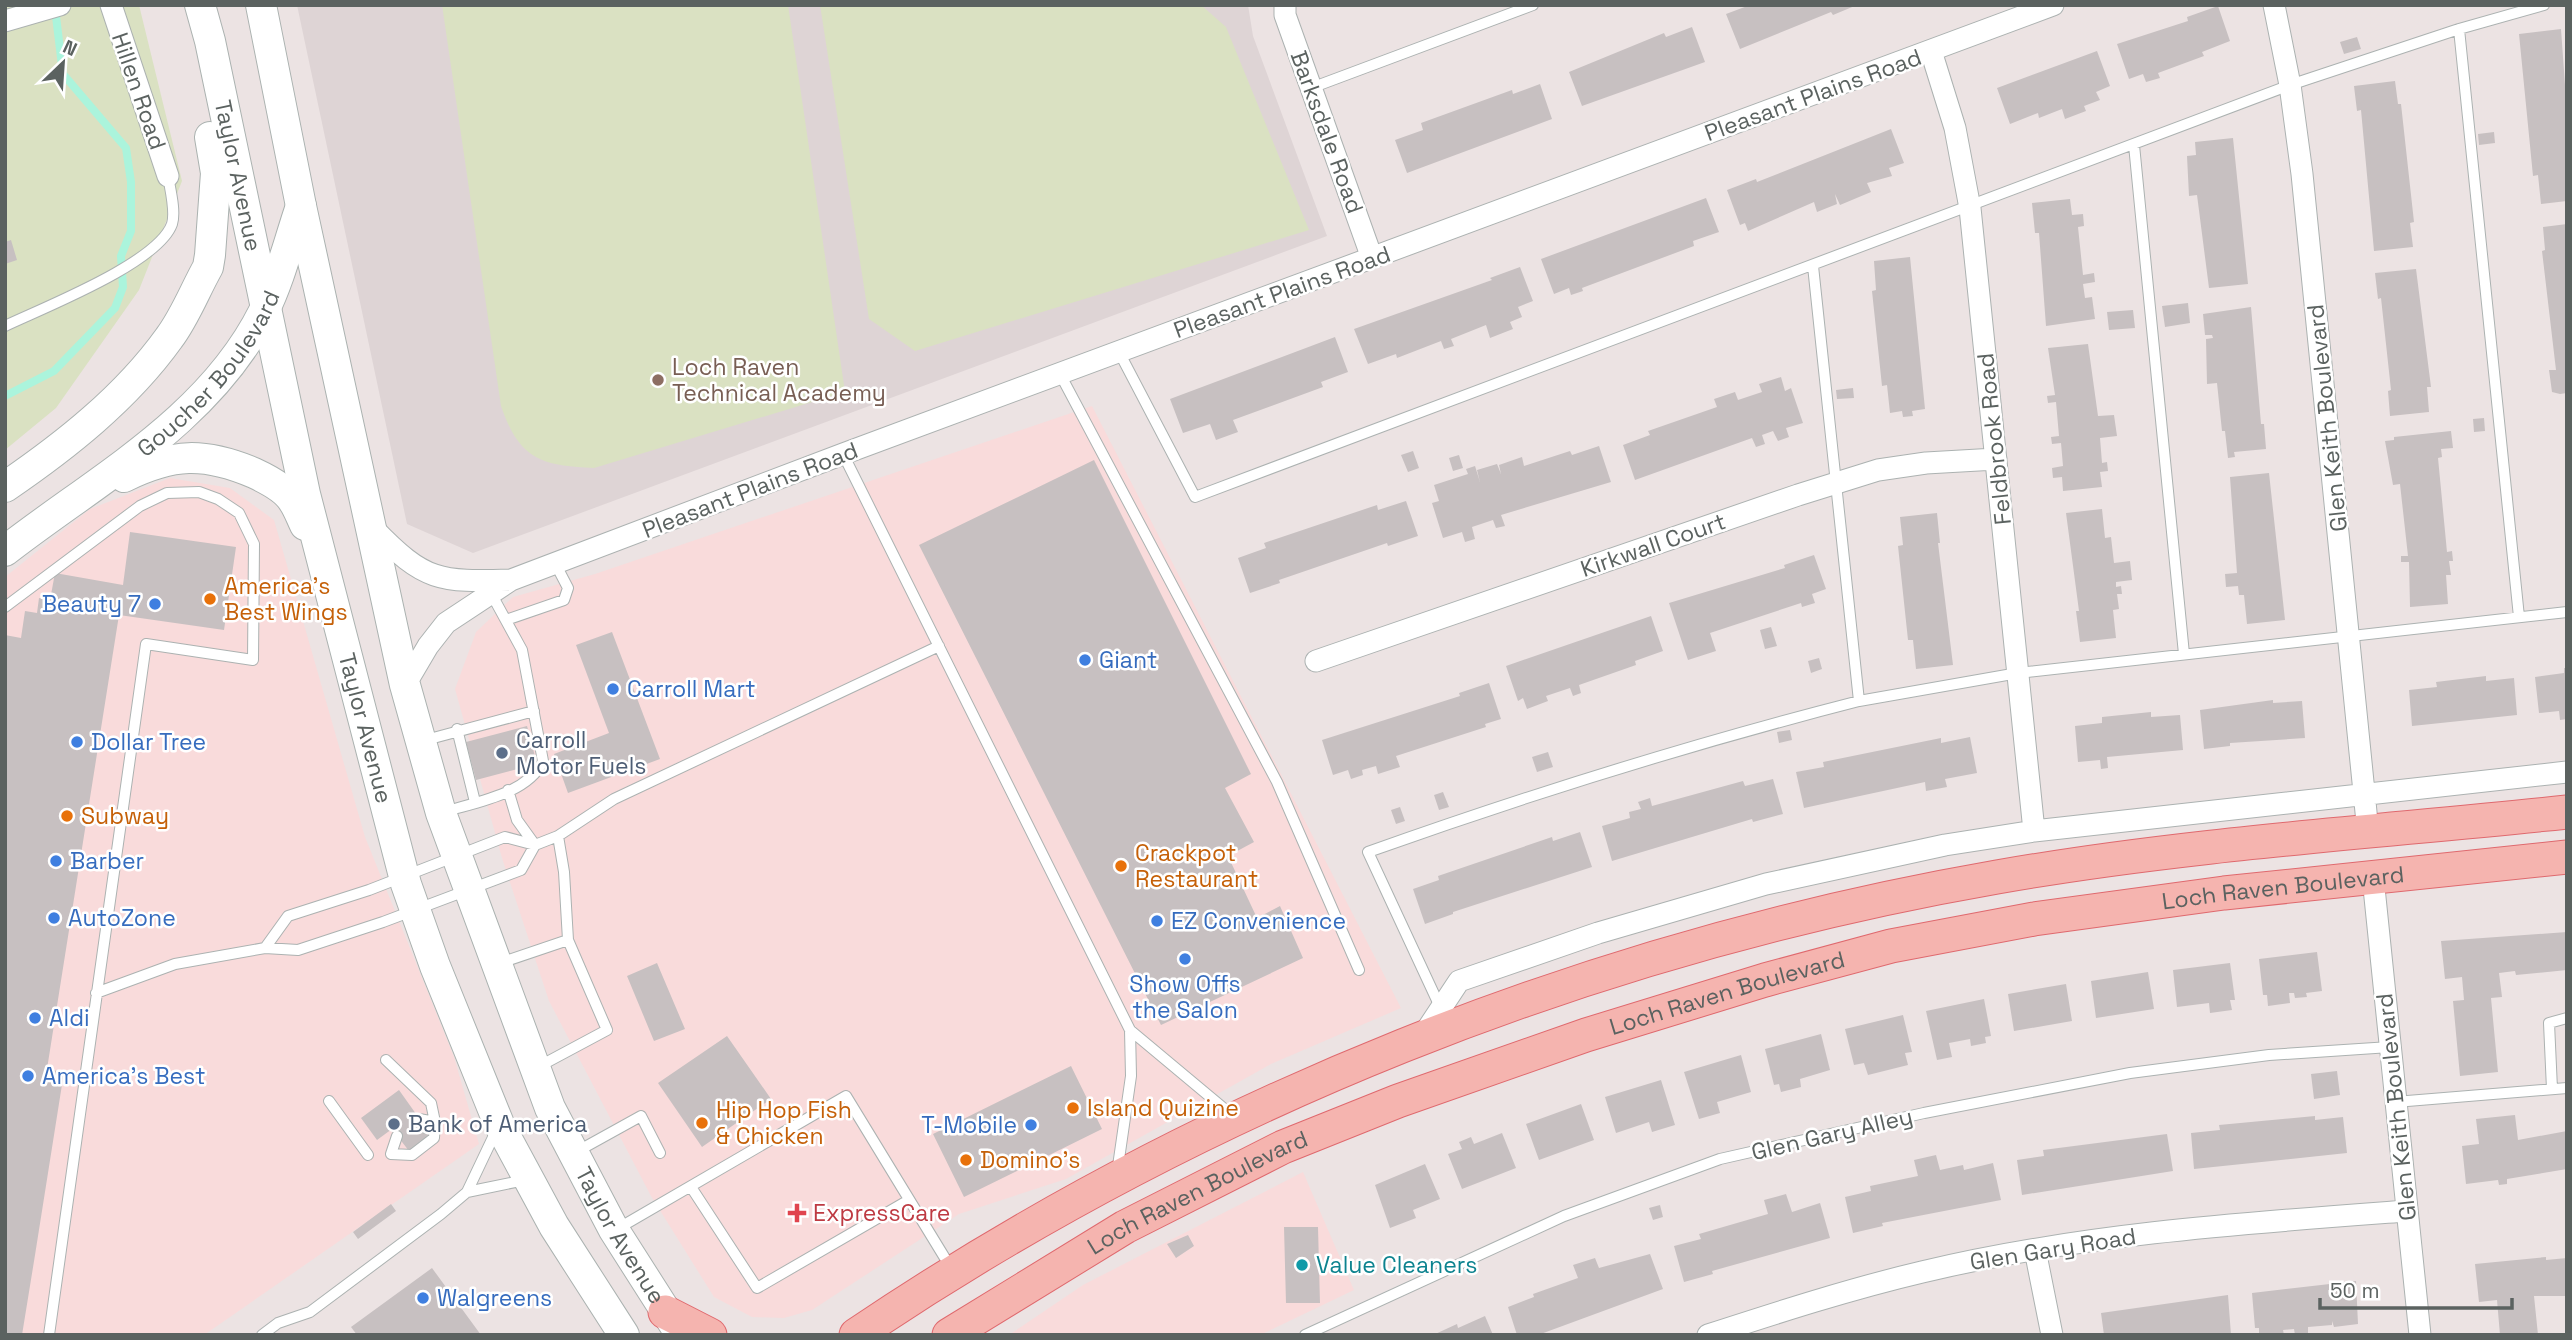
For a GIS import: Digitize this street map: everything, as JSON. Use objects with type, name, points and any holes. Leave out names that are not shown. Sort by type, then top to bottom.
[{"type":"main road","name":"Goucher Boulevard","points":[[5,487],[51,455],[138,378],[171,336],[208,267],[216,173],[200,85],[210,41],[200,5]]},
{"type":"main road","points":[[261,5],[301,206]]},
{"type":"main road","name":"Taylor Avenue","points":[[210,41],[264,310],[324,565],[404,877],[499,1124],[528,1179],[624,1335]]},
{"type":"main road","name":"Goucher Boulevard","points":[[5,551],[127,463],[218,379],[264,310],[301,206]]},
{"type":"main road","name":"Taylor Avenue","points":[[301,206],[405,685],[441,813],[534,1069],[573,1154],[614,1230],[673,1323]]},
{"type":"main road","points":[[76,500],[136,471],[167,460],[199,456],[222,460],[267,479],[292,499],[324,565]]},
{"type":"main road","name":"Loch Raven Boulevard","points":[[856,1335],[953,1270],[1117,1177],[1234,1117],[1422,1038],[1623,967],[1843,907],[2078,863],[2567,812]]},
{"type":"main road","points":[[2368,832],[2373,878]]},
{"type":"main road","name":"Loch Raven Boulevard","points":[[959,1332],[1125,1227],[1283,1147],[1398,1101],[1586,1035],[1765,980],[1891,946],[2034,919],[2224,893],[2567,858]]},
{"type":"main road","points":[[673,1323],[710,1335]]},
{"type":"street","name":"Hillen Road","points":[[111,5],[168,176]]},
{"type":"street","name":"Barksdale Road","points":[[1285,5],[1285,15],[1372,258]]},
{"type":"street","name":"Pleasant Plains Road","points":[[373,528],[404,560],[423,573],[458,582],[511,580],[2053,5]]},
{"type":"street","name":"Glen Keith Boulevard","points":[[2274,5],[2290,85],[2368,832]]},
{"type":"street","points":[[5,21],[51,8]]},
{"type":"street","name":"Feldbrook Road","points":[[1931,51],[1955,128],[1970,208],[2034,831]]},
{"type":"street","name":"Kirkwall Court","points":[[1316,661],[1878,470],[1926,463],[1996,458]]},
{"type":"street","name":"Pleasant Plains Road","points":[[405,685],[428,646],[446,623],[511,580]]},
{"type":"street","points":[[1422,1038],[1460,981],[1681,908],[1857,863],[2034,831],[2567,772]]},
{"type":"street","name":"Glen Keith Boulevard","points":[[2373,878],[2420,1335]]},
{"type":"street","name":"Glen Gary Road","points":[[1708,1335],[1923,1271],[2035,1250],[2193,1227],[2406,1211]]},
{"type":"street","points":[[2035,1250],[2052,1335]]},
{"type":"lane","points":[[1311,88],[1533,5]]},
{"type":"lane","points":[[1119,352],[1195,498],[1970,208],[2290,85],[2459,29],[2544,5]]},
{"type":"lane","points":[[2459,29],[2519,617]]},
{"type":"lane","points":[[2134,145],[2184,654]]},
{"type":"lane","points":[[5,326],[144,259],[165,238],[173,221],[168,176]]},
{"type":"lane","points":[[1813,266],[1858,701]]},
{"type":"lane","points":[[1060,374],[1277,782],[1359,970]]},
{"type":"lane","points":[[843,454],[1130,1030],[1234,1117]]},
{"type":"lane","points":[[5,607],[140,506],[167,493],[199,492],[218,499],[239,513],[254,544],[253,660],[146,644],[49,1335]]},
{"type":"lane","points":[[506,620],[564,600],[568,588],[556,565]]},
{"type":"lane","points":[[441,813],[508,790],[537,775],[543,761],[522,650],[492,594]]},
{"type":"lane","points":[[1441,1009],[1368,852],[1554,787],[1708,740],[1858,701],[2018,673],[2567,612]]},
{"type":"lane","points":[[265,948],[288,916],[404,877],[505,837],[535,845],[558,836],[614,799],[939,646]]},
{"type":"lane","points":[[419,742],[457,729],[534,710]]},
{"type":"lane","points":[[457,729],[475,802]]},
{"type":"lane","points":[[508,790],[517,820],[535,845]]},
{"type":"lane","points":[[534,1069],[607,1030],[568,940],[564,872],[558,836]]},
{"type":"lane","points":[[96,993],[176,964],[265,948],[298,950],[521,870],[535,845]]},
{"type":"lane","points":[[496,964],[568,940]]},
{"type":"lane","points":[[2552,1089],[2549,1023],[2567,1018]]},
{"type":"lane","points":[[1117,1177],[1131,1076],[1130,1030]]},
{"type":"lane","name":"Glen Gary Alley","points":[[1305,1335],[1564,1216],[1720,1159],[1924,1113],[2130,1073],[2269,1055],[2390,1047]]},
{"type":"lane","points":[[386,1060],[431,1103],[427,1123],[434,1138],[412,1155],[391,1154],[400,1140]]},
{"type":"lane","points":[[2395,1102],[2567,1088]]},
{"type":"lane","points":[[614,1230],[846,1096],[953,1270]]},
{"type":"lane","points":[[329,1101],[368,1155]]},
{"type":"lane","points":[[573,1154],[641,1116],[660,1153]]},
{"type":"lane","points":[[467,1192],[499,1124]]},
{"type":"lane","points":[[262,1335],[278,1323],[310,1312],[467,1192],[528,1179]]},
{"type":"lane","points":[[691,1187],[757,1287],[909,1200]]},
{"type":"shaded area","name":"Loch Raven Technical Academy","points":[[297,5],[1248,5],[1253,36],[1327,236],[473,553],[407,524]]},
{"type":"shaded area","points":[[1092,406],[1401,1008],[1271,1064],[1066,1179],[959,1214],[812,1310],[784,1318],[752,1317],[714,1297],[651,1196],[549,1001],[502,858],[455,689],[476,632],[513,597],[595,574]]},
{"type":"shaded area","points":[[170,478],[230,488],[274,520],[365,837],[454,1057],[479,1144],[204,1335],[5,1335],[5,577],[90,509]]},
{"type":"shaded area","points":[[1303,1172],[1354,1290],[1260,1335],[1009,1335],[1083,1285]]},
{"type":"green space","points":[[5,5],[139,5],[182,181],[139,290],[56,408],[5,450]]},
{"type":"green space","points":[[442,5],[788,5],[845,392],[594,468],[546,461],[524,448],[508,424],[501,406]]},
{"type":"green space","points":[[820,5],[1201,5],[1226,27],[1309,230],[915,351],[869,319]]},
{"type":"building","points":[[1750,5],[1857,5],[1833,15],[1831,12],[1740,49],[1726,14]]},
{"type":"building","points":[[2218,6],[2230,41],[2202,52],[2204,56],[2158,73],[2160,78],[2146,82],[2143,74],[2129,79],[2117,44],[2188,21],[2187,17]]},
{"type":"building","points":[[1692,27],[1705,62],[1582,106],[1569,72],[1664,33],[1666,37]]},
{"type":"building","points":[[2561,29],[2567,113],[2567,201],[2541,204],[2538,175],[2533,176],[2519,34]]},
{"type":"building","points":[[2357,37],[2361,49],[2344,54],[2340,42]]},
{"type":"building","points":[[2097,51],[2110,86],[2096,92],[2100,100],[2084,106],[2086,111],[2065,119],[2062,109],[2039,118],[2038,113],[2010,124],[1997,88]]},
{"type":"building","points":[[2395,81],[2398,104],[2401,104],[2414,222],[2410,223],[2413,247],[2374,251],[2361,110],[2357,111],[2354,86]]},
{"type":"building","points":[[1540,84],[1552,119],[1407,173],[1395,140],[1423,130],[1421,123],[1512,90],[1513,94]]},
{"type":"building","points":[[1891,129],[1904,163],[1889,168],[1892,176],[1867,183],[1871,192],[1840,205],[1835,194],[1837,204],[1817,212],[1814,202],[1748,231],[1745,223],[1740,225],[1727,190],[1756,179],[1757,182]]},
{"type":"building","points":[[2494,132],[2495,143],[2479,145],[2478,134]]},
{"type":"building","points":[[2233,138],[2248,284],[2209,288],[2197,195],[2189,196],[2187,156],[2196,155],[2195,142]]},
{"type":"building","points":[[1706,198],[1719,232],[1693,241],[1694,246],[1582,288],[1583,291],[1571,295],[1569,288],[1554,294],[1541,259]]},
{"type":"building","points":[[2070,199],[2072,215],[2083,214],[2084,226],[2078,227],[2083,275],[2094,273],[2095,282],[2083,284],[2085,298],[2092,297],[2095,319],[2046,326],[2039,233],[2035,233],[2032,203]]},
{"type":"building","points":[[2567,224],[2567,393],[2560,394],[2552,392],[2549,370],[2556,370],[2542,251],[2545,250],[2543,227]]},
{"type":"building","points":[[11,240],[17,260],[5,264],[5,242]]},
{"type":"building","points":[[1910,257],[1925,409],[1912,411],[1913,416],[1903,417],[1902,411],[1890,413],[1887,385],[1882,386],[1872,291],[1876,290],[1874,261]]},
{"type":"building","points":[[1520,267],[1533,301],[1518,307],[1522,317],[1510,322],[1513,329],[1490,338],[1486,325],[1451,339],[1454,346],[1444,349],[1441,341],[1397,358],[1396,354],[1368,364],[1354,329],[1492,280],[1490,278]]},
{"type":"building","points":[[2416,269],[2431,387],[2427,387],[2429,412],[2390,416],[2388,391],[2391,390],[2381,298],[2378,299],[2375,273]]},
{"type":"building","points":[[2188,303],[2190,323],[2165,327],[2162,306]]},
{"type":"building","points":[[2251,307],[2261,424],[2264,424],[2266,449],[2234,452],[2235,457],[2228,458],[2217,383],[2207,384],[2206,339],[2213,338],[2212,335],[2205,335],[2203,314]]},
{"type":"building","points":[[2133,310],[2135,328],[2109,330],[2107,312]]},
{"type":"building","points":[[1335,337],[1348,372],[1321,382],[1323,387],[1233,420],[1238,432],[1216,440],[1210,424],[1183,433],[1170,399]]},
{"type":"building","points":[[2088,344],[2098,416],[2114,415],[2117,436],[2100,438],[2102,463],[2107,462],[2108,471],[2100,472],[2102,487],[2063,491],[2062,477],[2053,478],[2052,468],[2063,466],[2061,443],[2052,444],[2051,437],[2059,436],[2056,402],[2048,403],[2047,396],[2055,395],[2048,348]]},
{"type":"building","points":[[1781,377],[1785,391],[1791,388],[1803,423],[1786,428],[1789,437],[1778,441],[1773,431],[1762,435],[1765,444],[1756,447],[1752,438],[1635,480],[1623,445],[1650,435],[1648,431],[1717,407],[1714,399],[1735,392],[1738,400],[1762,392],[1759,384]]},
{"type":"building","points":[[1853,388],[1854,398],[1837,399],[1836,390]]},
{"type":"building","points":[[2484,418],[2485,431],[2474,432],[2473,419]]},
{"type":"building","points":[[2451,431],[2453,448],[2441,449],[2442,457],[2438,458],[2447,552],[2452,551],[2453,561],[2449,561],[2451,575],[2446,575],[2448,604],[2410,607],[2409,562],[2401,562],[2401,556],[2408,556],[2400,484],[2393,485],[2385,441],[2394,440],[2394,437]]},
{"type":"building","points":[[1599,446],[1611,482],[1501,515],[1505,526],[1496,528],[1493,520],[1472,527],[1475,539],[1465,542],[1462,532],[1443,538],[1432,503],[1439,501],[1434,485],[1468,474],[1466,469],[1475,466],[1480,482],[1477,470],[1497,464],[1501,474],[1499,465],[1522,457],[1524,466],[1570,451],[1572,455]]},
{"type":"building","points":[[1413,451],[1419,468],[1408,472],[1401,455]]},
{"type":"building","points":[[1459,455],[1463,468],[1453,471],[1449,458]]},
{"type":"building","name":"Giant","points":[[1094,460],[1251,774],[1225,788],[1254,842],[1228,856],[1257,918],[1280,906],[1303,958],[1161,1025],[919,545]]},
{"type":"building","points":[[2269,473],[2285,620],[2247,624],[2244,595],[2239,595],[2238,586],[2226,587],[2225,574],[2237,573],[2230,477]]},
{"type":"building","points":[[1406,501],[1418,536],[1388,546],[1387,543],[1279,580],[1280,583],[1250,593],[1238,558],[1266,548],[1264,543],[1377,505],[1378,510]]},
{"type":"building","points":[[2102,509],[2105,538],[2111,537],[2114,563],[2130,561],[2132,580],[2116,582],[2116,587],[2121,586],[2122,594],[2117,594],[2119,609],[2113,610],[2116,638],[2080,642],[2076,611],[2079,611],[2066,513]]},
{"type":"building","points":[[1937,513],[1938,543],[1953,665],[1916,669],[1913,640],[1908,640],[1898,546],[1903,545],[1900,517]]},
{"type":"building","points":[[130,532],[236,547],[224,630],[119,615],[47,1069],[64,1072],[22,1335],[5,1335],[5,635],[21,638],[25,611],[37,613],[39,598],[50,600],[55,573],[123,585]]},
{"type":"building","points":[[1814,555],[1826,589],[1812,594],[1815,603],[1802,607],[1801,603],[1710,633],[1716,651],[1688,660],[1669,603],[1785,568],[1784,565]]},
{"type":"building","points":[[1651,616],[1663,651],[1635,661],[1636,665],[1579,685],[1581,693],[1573,696],[1570,688],[1546,696],[1548,701],[1527,709],[1523,698],[1518,701],[1506,666]]},
{"type":"building","points":[[1771,627],[1777,646],[1765,649],[1760,630]]},
{"type":"building","name":"Carroll Mart","points":[[612,632],[660,759],[568,793],[554,754],[609,733],[576,645]]},
{"type":"building","points":[[1819,658],[1822,669],[1811,673],[1808,661]]},
{"type":"building","points":[[2564,668],[2567,668],[2567,719],[2560,720],[2559,711],[2539,713],[2535,677],[2564,673]]},
{"type":"building","points":[[2486,676],[2486,681],[2514,678],[2517,715],[2412,726],[2409,690],[2437,687],[2436,682]]},
{"type":"building","points":[[1489,683],[1501,719],[1485,724],[1486,727],[1396,756],[1400,767],[1378,774],[1376,766],[1362,770],[1363,775],[1351,779],[1348,770],[1333,775],[1322,740],[1460,696],[1459,693]]},
{"type":"building","points":[[2273,700],[2273,703],[2302,701],[2305,738],[2230,743],[2230,746],[2204,749],[2200,710]]},
{"type":"building","points":[[2151,712],[2151,717],[2180,715],[2183,750],[2107,757],[2108,768],[2101,769],[2100,760],[2078,762],[2075,726],[2102,723],[2102,717]]},
{"type":"building","name":"Carroll Motor Fuels","points":[[527,726],[537,764],[476,780],[466,742]]},
{"type":"building","points":[[1790,730],[1792,740],[1779,743],[1777,732]]},
{"type":"building","points":[[1970,737],[1977,773],[1945,779],[1947,787],[1926,791],[1925,782],[1804,808],[1796,772],[1824,767],[1823,762],[1941,738],[1941,743]]},
{"type":"building","points":[[1548,752],[1553,767],[1537,772],[1532,757]]},
{"type":"building","points":[[1773,779],[1783,814],[1753,822],[1752,819],[1612,861],[1602,826],[1630,818],[1629,812],[1641,809],[1638,802],[1650,798],[1652,806],[1743,781],[1745,786]]},
{"type":"building","points":[[1443,792],[1449,807],[1439,810],[1434,795]]},
{"type":"building","points":[[1400,807],[1405,821],[1396,824],[1391,810]]},
{"type":"building","points":[[1580,832],[1592,867],[1453,912],[1425,924],[1413,889],[1439,880],[1438,876],[1552,837],[1553,841]]},
{"type":"building","points":[[2567,932],[2567,970],[2516,975],[2515,971],[2499,973],[2502,997],[2491,998],[2498,1072],[2460,1076],[2453,1001],[2464,1000],[2462,977],[2445,979],[2441,941]]},
{"type":"building","points":[[2317,952],[2322,991],[2295,998],[2294,993],[2289,993],[2290,1003],[2268,1006],[2267,995],[2263,995],[2259,959]]},
{"type":"building","points":[[657,963],[685,1029],[654,1041],[627,976]]},
{"type":"building","points":[[2230,963],[2235,1000],[2230,1000],[2232,1010],[2210,1013],[2209,1003],[2177,1007],[2173,970]]},
{"type":"building","points":[[2148,972],[2154,1009],[2096,1018],[2091,981]]},
{"type":"building","points":[[2066,984],[2072,1021],[2014,1031],[2008,994]]},
{"type":"building","points":[[1984,999],[1991,1036],[1985,1037],[1986,1043],[1971,1046],[1970,1039],[1949,1043],[1952,1057],[1937,1060],[1926,1011]]},
{"type":"building","points":[[1903,1015],[1912,1052],[1905,1053],[1908,1065],[1868,1075],[1864,1063],[1854,1065],[1845,1029]]},
{"type":"building","points":[[1821,1034],[1830,1070],[1800,1079],[1801,1087],[1781,1092],[1779,1084],[1774,1085],[1765,1049]]},
{"type":"building","points":[[727,1036],[771,1099],[702,1147],[658,1083]]},
{"type":"building","points":[[1741,1055],[1751,1092],[1717,1102],[1720,1113],[1699,1119],[1684,1072]]},
{"type":"building","points":[[1071,1066],[1102,1129],[964,1197],[933,1134]]},
{"type":"building","points":[[2337,1071],[2340,1095],[2314,1099],[2311,1074]]},
{"type":"building","points":[[1661,1080],[1675,1125],[1652,1132],[1649,1122],[1616,1133],[1605,1097]]},
{"type":"building","name":"Bank of America","points":[[399,1090],[431,1135],[409,1151],[392,1129],[377,1140],[361,1118]]},
{"type":"building","points":[[1581,1104],[1594,1140],[1539,1160],[1526,1124]]},
{"type":"building","points":[[2515,1115],[2518,1140],[2567,1131],[2567,1169],[2507,1179],[2507,1184],[2499,1185],[2498,1180],[2466,1184],[2462,1146],[2479,1144],[2476,1119]]},
{"type":"building","points":[[2315,1116],[2315,1120],[2343,1117],[2347,1153],[2194,1169],[2191,1133],[2220,1130],[2219,1125]]},
{"type":"building","points":[[1502,1133],[1516,1168],[1462,1189],[1448,1154],[1462,1149],[1459,1142],[1471,1137],[1474,1144]]},
{"type":"building","points":[[2167,1134],[2173,1171],[2022,1195],[2017,1160],[2044,1156],[2043,1150]]},
{"type":"building","points":[[1936,1155],[1940,1170],[1963,1165],[1964,1170],[1993,1163],[2001,1200],[1882,1223],[1883,1226],[1853,1233],[1845,1197],[1871,1191],[1870,1186],[1918,1176],[1914,1160]]},
{"type":"building","points":[[1425,1164],[1440,1199],[1413,1210],[1416,1218],[1390,1228],[1375,1185]]},
{"type":"building","points":[[1786,1194],[1792,1212],[1820,1203],[1830,1238],[1712,1271],[1713,1274],[1684,1282],[1674,1246],[1701,1239],[1699,1234],[1768,1214],[1764,1200]]},
{"type":"building","points":[[391,1204],[396,1211],[358,1239],[353,1232]]},
{"type":"building","points":[[1660,1205],[1663,1217],[1653,1220],[1649,1208]]},
{"type":"building","name":"Value Cleaners","points":[[1284,1227],[1318,1227],[1320,1303],[1286,1303]]},
{"type":"building","points":[[1188,1235],[1194,1246],[1176,1258],[1167,1244]]},
{"type":"building","points":[[1650,1254],[1663,1289],[1538,1335],[1517,1335],[1508,1307],[1534,1297],[1533,1294],[1578,1278],[1573,1265],[1595,1258],[1599,1268]]},
{"type":"building","points":[[2546,1257],[2546,1260],[2567,1258],[2567,1296],[2534,1296],[2538,1335],[2500,1335],[2497,1300],[2479,1302],[2475,1264]]},
{"type":"building","name":"Walgreens","points":[[432,1268],[481,1335],[357,1335],[351,1327]]},
{"type":"building","points":[[2356,1281],[2358,1324],[2334,1327],[2332,1321],[2332,1325],[2308,1327],[2308,1335],[2295,1335],[2294,1329],[2283,1330],[2284,1335],[2259,1335],[2259,1328],[2255,1328],[2252,1293]]},
{"type":"building","points":[[2228,1295],[2231,1335],[2104,1335],[2101,1313]]},
{"type":"building","points":[[1485,1316],[1493,1335],[1433,1335],[1457,1324],[1458,1328]]},
{"type":"waterway","points":[[5,396],[54,371],[115,308],[123,287],[121,256],[131,231],[131,182],[126,148],[63,74],[55,8]]},
{"type":"place","name":"Loch Raven Technical Academy","points":[[658,380]]},
{"type":"place","name":"America's Best Wings","points":[[210,599]]},
{"type":"place","name":"Beauty 7","points":[[155,604]]},
{"type":"place","name":"Giant","points":[[1085,660]]},
{"type":"place","name":"Carroll Mart","points":[[613,689]]},
{"type":"place","name":"Dollar Tree","points":[[77,742]]},
{"type":"place","name":"Carroll Motor Fuels","points":[[502,753]]},
{"type":"place","name":"Subway","points":[[67,816]]},
{"type":"place","name":"Barber","points":[[56,861]]},
{"type":"place","name":"Crackpot Restaurant","points":[[1121,866]]},
{"type":"place","name":"AutoZone","points":[[54,918]]},
{"type":"place","name":"EZ Convenience","points":[[1157,921]]},
{"type":"place","name":"Show Offs the Salon","points":[[1185,959]]},
{"type":"place","name":"Aldi","points":[[35,1018]]},
{"type":"place","name":"America’s Best","points":[[28,1076]]},
{"type":"place","name":"Island Quizine","points":[[1073,1108]]},
{"type":"place","name":"Hip Hop Fish & Chicken","points":[[702,1123]]},
{"type":"place","name":"Bank of America","points":[[394,1124]]},
{"type":"place","name":"T-Mobile","points":[[1031,1125]]},
{"type":"place","name":"Domino's","points":[[966,1160]]},
{"type":"place","name":"ExpressCare","points":[[797,1213]]},
{"type":"place","name":"Value Cleaners","points":[[1302,1265]]},
{"type":"place","name":"Walgreens","points":[[423,1298]]}]
